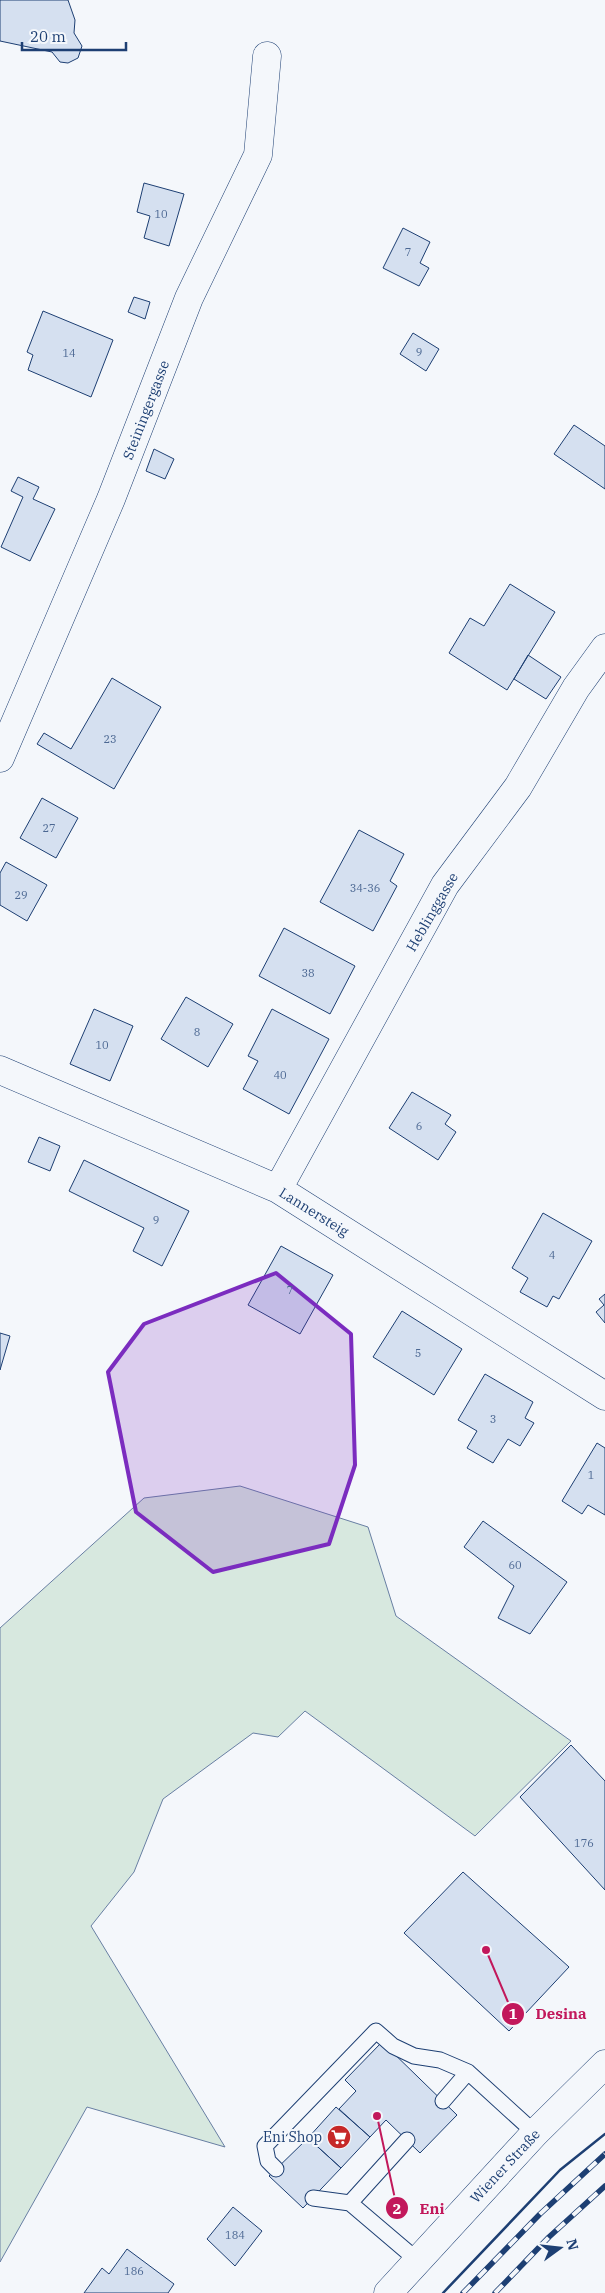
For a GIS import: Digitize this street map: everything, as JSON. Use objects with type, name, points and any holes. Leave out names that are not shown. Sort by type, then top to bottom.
[{"type":"street","name":"Steiningergasse","points":[[0,758],[112,499],[190,298],[258,156],[267,56]]},
{"type":"street","name":"Heblinggasse","points":[[278,1189],[445,885],[518,787],[576,688],[605,648]]},
{"type":"street","name":"Lannersteig","points":[[0,1070],[278,1189],[605,1396]]},
{"type":"street","name":"Wiener Straße","points":[[388,2293],[536,2133],[605,2064]]},
{"type":"lane","points":[[276,2169],[268,2161],[265,2146],[376,2031],[393,2046],[414,2056],[440,2060],[468,2072],[536,2133]]},
{"type":"lane","points":[[443,2101],[468,2072]]},
{"type":"lane","points":[[350,2203],[407,2140]]},
{"type":"lane","points":[[313,2198],[350,2203],[417,2260]]},
{"type":"highlighted area","points":[[276,1273],[351,1334],[355,1465],[329,1544],[213,1572],[136,1512],[108,1372],[144,1324]]},
{"type":"shaded area","points":[[240,1486],[368,1527],[396,1616],[571,1741],[475,1836],[305,1711],[278,1737],[253,1733],[163,1799],[134,1872],[91,1926],[225,2147],[87,2107],[0,2262],[0,1628],[144,1498]]},
{"type":"building","points":[[0,0],[68,0],[75,20],[74,33],[82,46],[78,58],[68,63],[60,62],[52,52],[0,41]]},
{"type":"building","points":[[144,183],[184,194],[169,246],[144,238],[150,216],[137,212]]},
{"type":"building","points":[[403,228],[430,242],[420,263],[429,268],[419,286],[383,268]]},
{"type":"building","points":[[134,297],[150,302],[145,319],[128,312]]},
{"type":"building","points":[[43,311],[113,340],[91,397],[28,370],[33,355],[27,352]]},
{"type":"building","points":[[413,333],[439,349],[426,371],[400,354]]},
{"type":"building","points":[[574,425],[605,446],[605,489],[554,454]]},
{"type":"building","points":[[154,449],[174,459],[165,479],[146,471]]},
{"type":"building","points":[[18,477],[39,487],[33,499],[55,509],[30,561],[1,547],[23,497],[11,491]]},
{"type":"building","points":[[510,584],[555,612],[507,690],[449,653],[470,618],[484,626]]},
{"type":"building","points":[[528,655],[561,677],[546,699],[514,679]]},
{"type":"building","points":[[112,678],[161,707],[114,789],[37,744],[44,733],[71,749]]},
{"type":"building","points":[[42,798],[78,818],[56,858],[20,838]]},
{"type":"building","points":[[359,830],[404,854],[390,881],[397,886],[373,931],[320,902]]},
{"type":"building","points":[[6,862],[47,885],[27,921],[0,905],[0,873]]},
{"type":"building","points":[[284,928],[355,966],[330,1014],[259,976]]},
{"type":"building","points":[[186,997],[233,1024],[208,1067],[161,1039]]},
{"type":"building","points":[[94,1009],[133,1026],[110,1081],[70,1064]]},
{"type":"building","points":[[272,1009],[329,1039],[289,1114],[243,1089],[258,1061],[248,1056]]},
{"type":"building","points":[[412,1092],[451,1115],[445,1124],[456,1132],[438,1160],[389,1128]]},
{"type":"building","points":[[39,1137],[60,1146],[50,1171],[28,1162]]},
{"type":"building","points":[[84,1160],[189,1211],[162,1266],[133,1251],[144,1228],[69,1191]]},
{"type":"building","points":[[543,1213],[592,1241],[559,1299],[553,1296],[547,1307],[520,1292],[528,1278],[512,1268]]},
{"type":"building","points":[[281,1246],[333,1275],[300,1334],[248,1305]]},
{"type":"building","points":[[605,1294],[605,1323],[596,1312],[604,1305],[599,1299]]},
{"type":"building","points":[[402,1311],[462,1349],[434,1395],[373,1357]]},
{"type":"building","points":[[0,1333],[10,1336],[0,1370]]},
{"type":"building","points":[[485,1374],[533,1402],[525,1418],[534,1423],[520,1446],[508,1439],[493,1463],[467,1448],[477,1431],[458,1420]]},
{"type":"building","points":[[597,1443],[605,1448],[605,1515],[588,1505],[582,1514],[562,1501]]},
{"type":"building","points":[[483,1521],[567,1582],[530,1634],[498,1618],[514,1586],[464,1547]]},
{"type":"building","points":[[571,1745],[605,1781],[605,1890],[520,1797]]},
{"type":"building","points":[[463,1872],[569,1967],[509,2031],[404,1933]]},
{"type":"building","points":[[382,2042],[457,2115],[420,2153],[386,2120],[370,2137],[339,2109],[356,2091],[345,2080]]},
{"type":"building","name":"Eni Shop","points":[[336,2107],[370,2137],[341,2168],[308,2138]]},
{"type":"building","points":[[308,2138],[341,2168],[303,2208],[269,2176]]},
{"type":"building","points":[[233,2207],[262,2231],[235,2266],[207,2239]]},
{"type":"building","points":[[127,2249],[174,2284],[168,2293],[84,2293],[102,2268],[109,2274]]},
{"type":"railway","points":[[463,2293],[540,2214],[605,2154]]},
{"type":"railway","points":[[495,2293],[549,2237],[605,2186]]},
{"type":"wall","points":[[443,2293],[560,2170],[605,2134]]},
{"type":"place","name":"Desina","points":[[486,1950]]},
{"type":"place","name":"Eni","points":[[377,2116]]},
{"type":"place","name":"Eni Shop","points":[[339,2137]]}]
